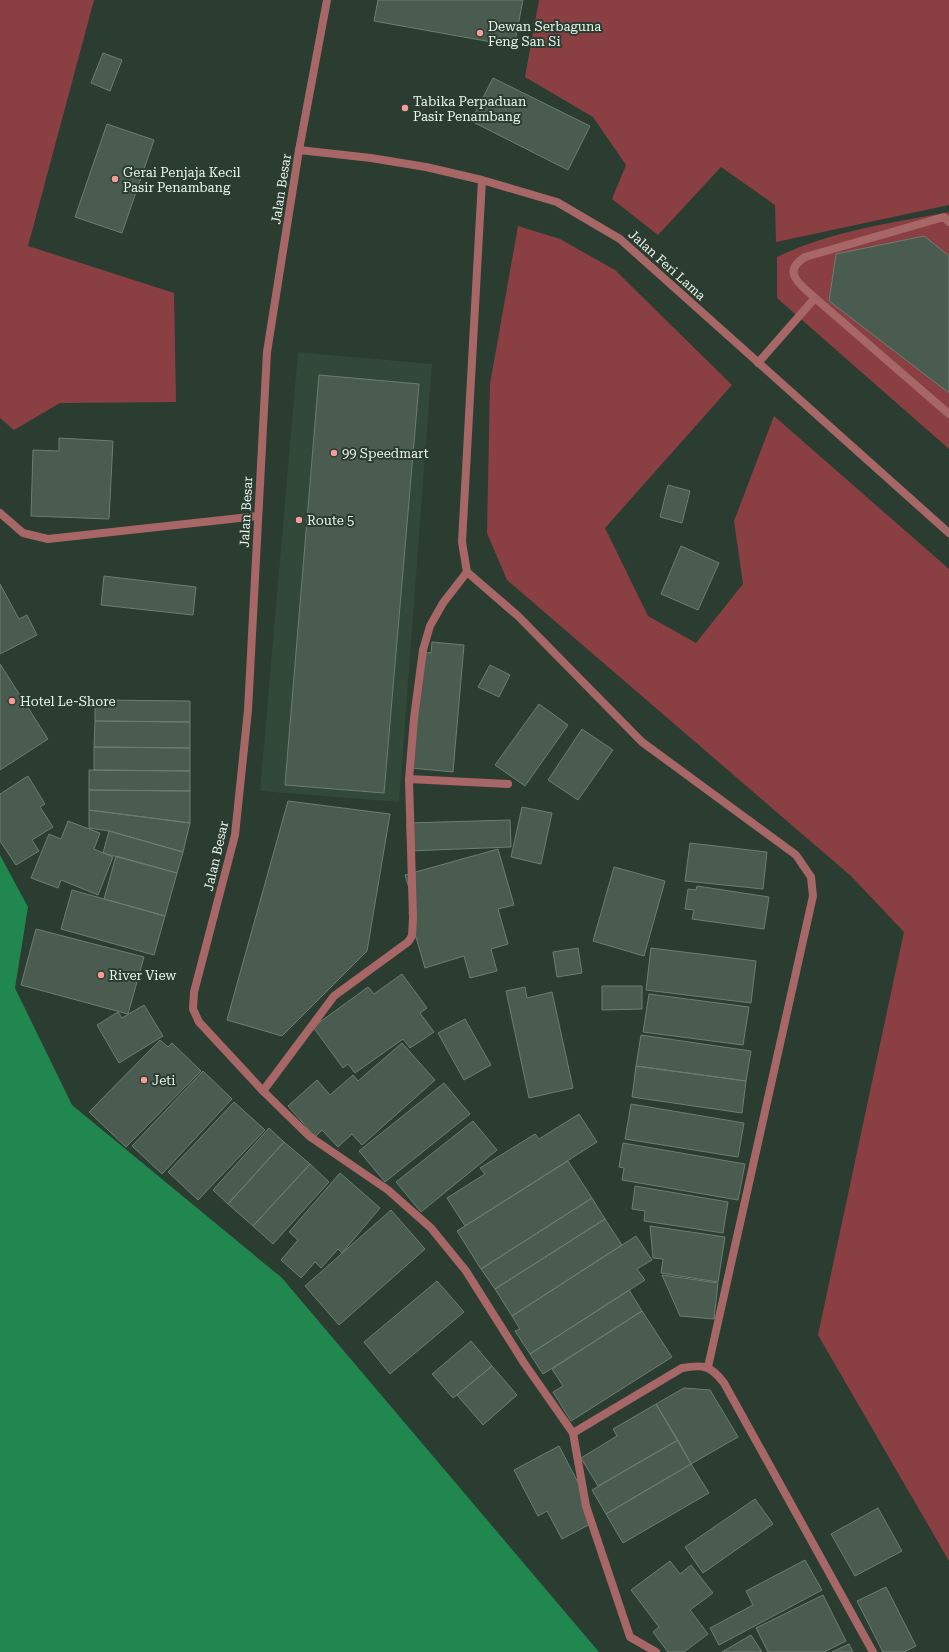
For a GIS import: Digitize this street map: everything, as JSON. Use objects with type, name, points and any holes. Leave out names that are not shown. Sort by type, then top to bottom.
[{"type":"street","name":"Jalan Besar","points":[[263,1092],[199,1022],[193,1009],[194,992],[235,835],[248,710],[267,352],[299,150],[327,0]]},
{"type":"street","name":"Jalan Feri Lama","points":[[299,150],[371,158],[426,167],[482,180],[557,202],[620,239],[949,533]]},
{"type":"street","points":[[482,180],[462,542],[467,572],[518,616],[642,742],[796,855],[811,877],[813,896],[708,1367]]},
{"type":"street","points":[[949,222],[944,217],[804,257],[797,262],[793,270],[794,278],[815,298],[949,414]]},
{"type":"street","points":[[758,363],[815,298]]},
{"type":"street","points":[[0,513],[23,533],[48,539],[258,516]]},
{"type":"street","points":[[467,572],[443,603],[430,626],[423,650],[414,718],[409,779],[413,918],[412,936],[402,948],[373,967],[334,996],[263,1092],[309,1136],[388,1190],[431,1228],[466,1271],[524,1363],[573,1433],[586,1506],[630,1638],[656,1652]]},
{"type":"street","points":[[409,779],[508,784]]},
{"type":"street","points":[[573,1433],[682,1368],[696,1366],[708,1367],[716,1373],[724,1383],[873,1652]]},
{"type":"shaded area","points":[[0,0],[94,0],[28,246],[174,293],[176,402],[60,403],[14,430],[0,418]]},
{"type":"shaded area","points":[[539,0],[949,0],[949,205],[776,242],[775,205],[721,167],[658,235],[612,199],[626,165],[593,117],[525,77]]},
{"type":"shaded area","points":[[949,212],[949,449],[777,298],[777,257],[798,248],[840,234],[883,224]]},
{"type":"shaded area","points":[[518,226],[560,239],[615,270],[732,385],[605,528],[648,616],[696,643],[743,584],[734,521],[774,416],[949,569],[949,1561],[818,1335],[904,932],[851,876],[507,580],[487,533],[490,384]]},
{"type":"shaded area","points":[[298,352],[432,364],[399,802],[260,791]]},
{"type":"shaded area","points":[[0,855],[28,907],[15,988],[72,1105],[282,1278],[599,1652],[0,1652]]},
{"type":"building","name":"Dewan Serbaguna Feng San Si","points":[[378,0],[523,0],[514,46],[374,21]]},
{"type":"building","points":[[103,53],[122,60],[110,91],[91,83]]},
{"type":"building","points":[[493,78],[590,126],[568,170],[471,121]]},
{"type":"building","name":"Gerai Penjaja Kecil Pasir Penambang","points":[[107,124],[154,140],[122,233],[75,217]]},
{"type":"building","points":[[924,236],[949,256],[949,393],[829,301],[836,254]]},
{"type":"building","points":[[319,375],[419,384],[384,793],[285,785]]},
{"type":"building","points":[[59,438],[113,441],[109,519],[31,516],[33,450],[59,451]]},
{"type":"building","points":[[668,485],[690,491],[682,523],[660,517]]},
{"type":"building","points":[[681,546],[719,563],[698,610],[661,594]]},
{"type":"building","points":[[104,576],[196,587],[193,615],[101,605]]},
{"type":"building","points":[[0,584],[19,619],[27,615],[37,635],[0,654]]},
{"type":"building","points":[[432,642],[464,645],[453,772],[411,768],[422,652],[431,653]]},
{"type":"building","name":"Hotel Le-Shore","points":[[0,664],[48,739],[0,770]]},
{"type":"building","points":[[490,665],[510,675],[499,697],[478,687]]},
{"type":"building","points":[[95,700],[190,701],[190,722],[95,721]]},
{"type":"building","points":[[539,704],[568,725],[525,786],[495,765]]},
{"type":"building","points":[[95,721],[190,722],[190,748],[94,747]]},
{"type":"building","points":[[582,729],[613,750],[578,800],[548,780]]},
{"type":"building","points":[[94,747],[190,748],[190,771],[94,770]]},
{"type":"building","points":[[89,770],[190,771],[190,791],[89,790]]},
{"type":"building","points":[[28,776],[45,804],[40,807],[53,827],[32,840],[39,851],[16,865],[0,841],[0,794]]},
{"type":"building","points":[[89,790],[190,791],[190,823],[89,810]]},
{"type":"building","points":[[288,801],[390,814],[367,951],[282,1036],[227,1020]]},
{"type":"building","points":[[522,807],[552,813],[541,864],[511,857]]},
{"type":"building","points":[[89,810],[190,823],[183,852],[109,831],[89,828]]},
{"type":"building","points":[[510,820],[511,847],[408,851],[407,823]]},
{"type":"building","points":[[68,821],[100,833],[94,849],[113,857],[98,895],[61,880],[58,888],[31,878],[49,834],[61,839]]},
{"type":"building","points":[[109,831],[183,852],[177,873],[103,853]]},
{"type":"building","points":[[690,843],[767,852],[763,889],[685,881]]},
{"type":"building","points":[[498,849],[514,905],[498,909],[508,944],[491,949],[497,971],[470,978],[464,956],[425,968],[409,913],[416,911],[405,875]]},
{"type":"building","points":[[116,856],[177,873],[165,916],[104,899]]},
{"type":"building","points":[[614,867],[665,881],[644,956],[593,941]]},
{"type":"building","points":[[697,886],[769,897],[764,929],[692,919],[694,910],[685,909],[688,889],[696,890]]},
{"type":"building","points":[[72,890],[165,916],[154,955],[61,929]]},
{"type":"building","points":[[36,929],[144,957],[128,1014],[21,985]]},
{"type":"building","points":[[578,948],[582,973],[557,977],[553,952]]},
{"type":"building","points":[[651,948],[756,961],[751,1003],[646,990]]},
{"type":"building","points":[[402,974],[427,1008],[420,1013],[434,1032],[410,1048],[403,1039],[355,1073],[348,1064],[343,1068],[313,1027],[368,987],[374,994]]},
{"type":"building","points":[[602,986],[642,986],[642,1009],[602,1010]]},
{"type":"building","points":[[525,987],[527,998],[552,992],[573,1088],[529,1098],[506,991]]},
{"type":"building","points":[[649,994],[749,1007],[743,1045],[643,1032]]},
{"type":"building","points":[[144,1005],[163,1036],[119,1063],[97,1025],[118,1012],[122,1018]]},
{"type":"building","points":[[465,1019],[491,1065],[464,1080],[438,1033]]},
{"type":"building","points":[[641,1035],[751,1051],[746,1081],[636,1066]]},
{"type":"building","points":[[160,1040],[168,1047],[172,1043],[201,1071],[126,1147],[89,1112]]},
{"type":"building","points":[[402,1043],[435,1080],[362,1145],[352,1134],[338,1147],[322,1130],[315,1137],[288,1106],[317,1080],[330,1095],[353,1075],[358,1081]]},
{"type":"building","points":[[636,1066],[746,1081],[742,1113],[632,1097]]},
{"type":"building","points":[[203,1071],[232,1099],[162,1174],[132,1146]]},
{"type":"building","points":[[444,1083],[470,1114],[385,1182],[359,1151]]},
{"type":"building","points":[[234,1102],[265,1130],[198,1200],[168,1172]]},
{"type":"building","points":[[631,1104],[744,1123],[738,1157],[625,1139]]},
{"type":"building","points":[[579,1114],[597,1142],[465,1226],[447,1198],[485,1174],[480,1168],[535,1134],[539,1139]]},
{"type":"building","points":[[473,1121],[497,1150],[421,1212],[396,1182]]},
{"type":"building","points":[[269,1128],[284,1142],[228,1204],[213,1190]]},
{"type":"building","points":[[284,1142],[310,1164],[253,1226],[228,1204]]},
{"type":"building","points":[[623,1143],[745,1164],[738,1200],[622,1180],[624,1168],[619,1167]]},
{"type":"building","points":[[568,1161],[592,1198],[481,1269],[457,1231]]},
{"type":"building","points":[[310,1164],[329,1182],[273,1244],[253,1226]]},
{"type":"building","points":[[340,1173],[380,1208],[342,1253],[338,1249],[321,1268],[315,1262],[301,1278],[281,1260],[298,1240],[289,1232]]},
{"type":"building","points":[[635,1186],[728,1202],[723,1233],[644,1221],[645,1211],[632,1209]]},
{"type":"building","points":[[592,1198],[605,1219],[495,1289],[481,1269]]},
{"type":"building","points":[[391,1210],[425,1249],[339,1325],[305,1286]]},
{"type":"building","points":[[605,1219],[622,1245],[512,1316],[495,1289]]},
{"type":"building","points":[[650,1226],[725,1237],[718,1282],[661,1273],[663,1259],[653,1258]]},
{"type":"building","points":[[636,1236],[652,1260],[637,1269],[645,1280],[530,1354],[515,1331],[520,1329],[512,1316]]},
{"type":"building","points":[[662,1275],[718,1283],[714,1319],[680,1316]]},
{"type":"building","points":[[437,1281],[464,1312],[390,1374],[364,1342]]},
{"type":"building","points":[[629,1290],[642,1311],[543,1374],[530,1354]]},
{"type":"building","points":[[642,1311],[672,1357],[571,1421],[553,1392],[563,1386],[552,1369]]},
{"type":"building","points":[[471,1341],[492,1366],[453,1398],[432,1374]]},
{"type":"building","points":[[492,1366],[517,1395],[483,1425],[457,1395]]},
{"type":"building","points":[[684,1388],[710,1390],[738,1437],[691,1464],[656,1404]]},
{"type":"building","points":[[656,1404],[678,1440],[598,1486],[581,1458],[617,1436],[613,1429]]},
{"type":"building","points":[[678,1440],[691,1464],[606,1514],[592,1490]]},
{"type":"building","points":[[559,1446],[583,1492],[580,1494],[594,1522],[562,1539],[547,1511],[538,1516],[514,1470]]},
{"type":"building","points":[[691,1464],[709,1493],[623,1543],[606,1514]]},
{"type":"building","points":[[755,1499],[773,1524],[703,1573],[685,1547]]},
{"type":"building","points":[[878,1508],[902,1551],[855,1576],[831,1534]]},
{"type":"building","points":[[805,1560],[822,1590],[719,1645],[710,1628],[753,1605],[746,1591]]},
{"type":"building","points":[[670,1561],[680,1574],[691,1565],[713,1593],[690,1610],[708,1634],[684,1652],[668,1652],[653,1632],[659,1627],[631,1590]]},
{"type":"building","points":[[886,1587],[916,1646],[904,1652],[883,1652],[857,1601]]},
{"type":"building","points":[[823,1595],[846,1641],[824,1652],[768,1652],[756,1628]]},
{"type":"building","points":[[751,1635],[762,1652],[722,1652]]},
{"type":"building","points":[[849,1644],[853,1652],[832,1652]]},
{"type":"place","name":"Dewan Serbaguna Feng San Si","points":[[480,33]]},
{"type":"place","name":"Tabika Perpaduan Pasir Penambang","points":[[405,108]]},
{"type":"place","name":"Gerai Penjaja Kecil Pasir Penambang","points":[[115,179]]},
{"type":"place","name":"99 Speedmart","points":[[334,453]]},
{"type":"place","name":"Route 5","points":[[299,520]]},
{"type":"place","name":"Hotel Le-Shore","points":[[12,701]]},
{"type":"place","name":"River View","points":[[101,975]]},
{"type":"place","name":"Jeti","points":[[144,1080]]}]
